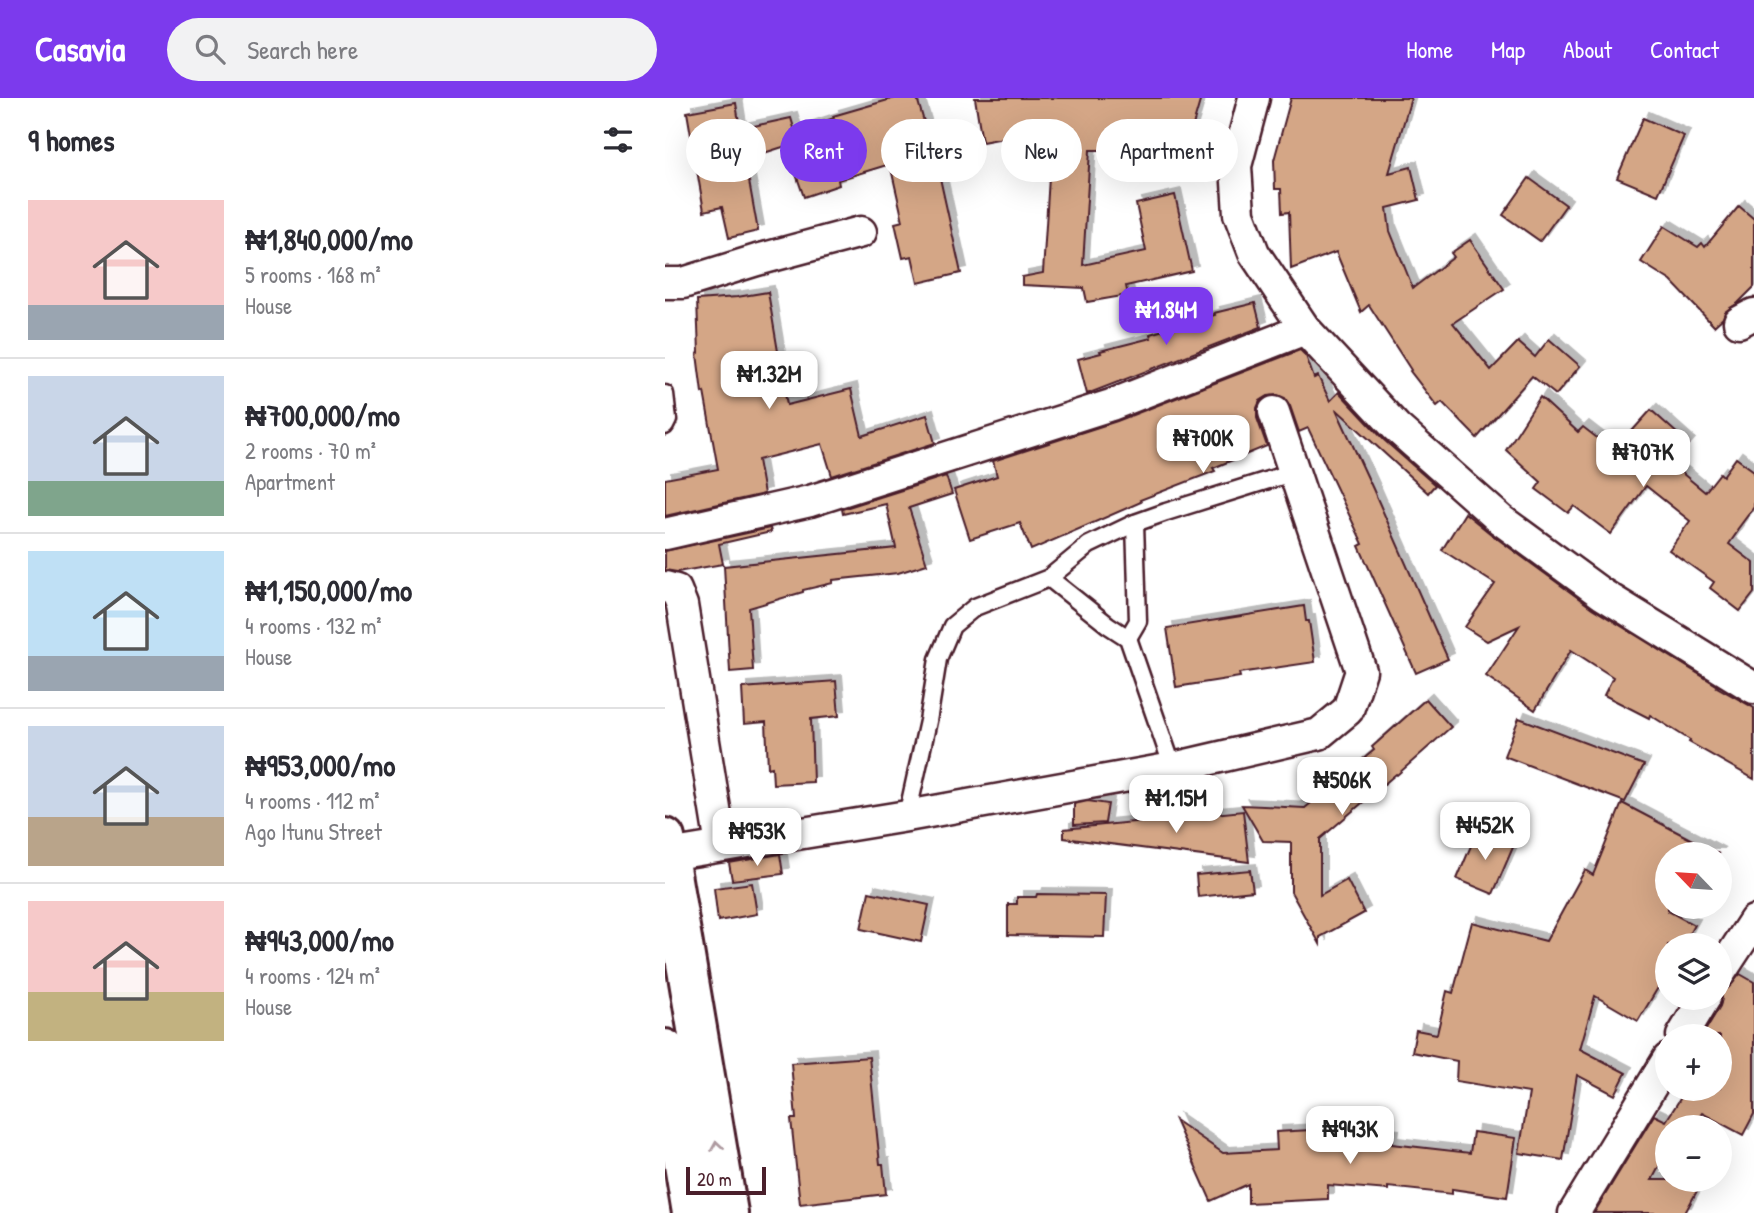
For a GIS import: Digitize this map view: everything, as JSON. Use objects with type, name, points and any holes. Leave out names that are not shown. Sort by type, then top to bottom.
[{"type":"main road","points":[[666,846],[728,1213]]},
{"type":"main road","points":[[665,1049],[692,1213]]},
{"type":"street","points":[[1254,98],[1236,166],[1239,214],[1254,253],[1305,329],[1396,427],[1501,520],[1602,594],[1754,688]]},
{"type":"street","points":[[665,283],[683,283],[861,232]]},
{"type":"street","points":[[665,534],[810,501],[1111,405],[1305,329]]},
{"type":"street","points":[[666,846],[721,846],[907,816],[1173,768],[1319,734],[1348,710],[1361,671],[1274,412]]},
{"type":"street","points":[[665,587],[676,590],[682,604],[721,846]]},
{"type":"street","points":[[1732,955],[1754,921]]},
{"type":"street","points":[[1574,1213],[1655,1080]]},
{"type":"lane","points":[[665,394],[668,420],[665,426]]},
{"type":"lane","points":[[907,816],[928,721],[938,659],[952,626],[975,607],[1049,578],[1089,545],[1135,523],[1294,472]]},
{"type":"lane","points":[[1128,638],[1138,621],[1135,523]]},
{"type":"lane","points":[[1049,578],[1128,638],[1173,768]]},
{"type":"building","points":[[895,98],[917,98],[923,119],[881,119],[881,167],[867,171],[867,119],[831,119],[833,116]]},
{"type":"building","points":[[975,98],[1201,98],[1195,119],[1096,119],[1096,150],[1090,150],[1083,265],[1146,251],[1136,204],[1175,195],[1192,271],[1126,286],[1128,295],[1087,302],[1084,288],[1022,285],[1022,277],[1043,273],[1049,182],[1082,182],[1082,119],[1001,119],[1001,138],[987,141],[987,119],[978,119]]},
{"type":"building","points":[[1291,98],[1411,98],[1389,173],[1411,167],[1419,200],[1387,208],[1390,231],[1413,288],[1454,257],[1451,253],[1470,240],[1504,289],[1453,323],[1491,370],[1518,342],[1535,357],[1549,339],[1580,366],[1556,395],[1532,376],[1477,438],[1442,402],[1437,406],[1410,371],[1369,305],[1361,312],[1336,252],[1291,269],[1289,212],[1282,213],[1281,189],[1275,189],[1274,160]]},
{"type":"building","points":[[736,103],[738,119],[688,119],[687,112]]},
{"type":"building","points":[[1643,118],[1684,136],[1658,195],[1617,178]]},
{"type":"building","points":[[780,120],[780,148],[766,152],[766,123]]},
{"type":"building","points":[[1529,178],[1566,205],[1540,241],[1503,215]]},
{"type":"building","points":[[699,182],[749,182],[758,231],[729,238],[722,207],[704,211]]},
{"type":"building","points":[[799,182],[838,182],[839,185],[804,197]]},
{"type":"building","points":[[894,182],[941,182],[961,273],[918,283],[912,256],[903,258],[895,223],[903,221]]},
{"type":"building","points":[[1739,206],[1754,219],[1754,287],[1725,312],[1723,318],[1714,326],[1671,281],[1641,262],[1664,226],[1698,247],[1702,243],[1705,247]]},
{"type":"building","points":[[768,292],[787,405],[851,389],[862,436],[927,415],[935,443],[832,476],[822,444],[758,460],[764,494],[665,516],[665,479],[718,469],[697,354],[697,300]]},
{"type":"building","points":[[1255,303],[1261,327],[1087,394],[1078,359],[1151,338],[1150,334],[1215,315],[1214,313]]},
{"type":"building","points":[[1300,350],[1306,356],[1314,378],[1318,376],[1330,401],[1339,392],[1384,440],[1435,485],[1428,493],[1336,409],[1448,659],[1416,673],[1359,546],[1363,544],[1308,428],[1299,432],[1290,406],[1285,398],[1278,395],[1268,396],[1260,401],[1257,408],[1257,418],[1267,446],[1213,468],[1215,471],[1140,500],[1141,502],[1031,550],[1020,523],[970,539],[954,490],[997,476],[993,461],[1117,421]]},
{"type":"building","points":[[1540,397],[1578,432],[1583,427],[1614,451],[1651,410],[1689,444],[1671,464],[1705,492],[1720,473],[1723,476],[1736,458],[1754,471],[1754,507],[1729,544],[1754,563],[1754,593],[1740,611],[1710,588],[1714,582],[1669,550],[1690,521],[1646,486],[1611,534],[1574,506],[1568,513],[1536,489],[1541,482],[1506,450]]},
{"type":"building","points":[[946,476],[952,494],[909,508],[927,564],[898,573],[833,580],[833,583],[749,608],[753,670],[730,672],[724,566],[896,548],[886,504],[843,514],[842,509]]},
{"type":"building","points":[[1465,513],[1592,608],[1754,708],[1754,779],[1689,742],[1690,740],[1650,715],[1649,718],[1604,695],[1613,677],[1571,650],[1535,710],[1486,676],[1519,626],[1487,641],[1465,627],[1495,584],[1442,550]]},
{"type":"building","points":[[770,528],[771,532],[719,544],[723,564],[677,572],[665,570],[665,551]]},
{"type":"building","points":[[1304,606],[1315,662],[1239,673],[1240,677],[1176,687],[1167,628]]},
{"type":"building","points":[[836,681],[839,716],[811,719],[813,782],[773,784],[772,767],[768,768],[766,722],[744,724],[742,688]]},
{"type":"building","points":[[1426,699],[1451,727],[1320,839],[1320,895],[1347,880],[1364,913],[1320,937],[1320,944],[1291,892],[1291,842],[1263,841],[1242,805],[1305,808],[1374,750],[1372,747]]},
{"type":"building","points":[[1519,718],[1644,765],[1625,802],[1504,756]]},
{"type":"building","points":[[1088,801],[1108,804],[1105,823],[1074,825],[1074,804]]},
{"type":"building","points":[[1622,803],[1696,842],[1655,842],[1655,919],[1683,919],[1694,925],[1690,933],[1655,933],[1655,993],[1638,1021],[1595,996],[1580,1049],[1626,1073],[1615,1095],[1577,1075],[1563,1160],[1519,1153],[1529,1093],[1456,1081],[1457,1061],[1412,1052],[1416,1030],[1437,1034],[1447,991],[1453,993],[1472,922],[1546,941],[1585,870],[1593,875]]},
{"type":"building","points":[[1243,811],[1249,862],[1064,838],[1064,829]]},
{"type":"building","points":[[1478,829],[1514,845],[1493,894],[1457,879]]},
{"type":"building","points":[[780,854],[783,874],[732,880],[729,863]]},
{"type":"building","points":[[1250,870],[1253,891],[1198,897],[1196,875]]},
{"type":"building","points":[[752,883],[757,914],[718,921],[714,888]]},
{"type":"building","points":[[869,892],[929,905],[921,942],[861,929]]},
{"type":"building","points":[[1037,894],[1106,895],[1104,937],[1008,935],[1008,904],[1017,904],[1017,897],[1036,897]]},
{"type":"building","points":[[1740,974],[1754,982],[1754,1114],[1743,1135],[1732,1129],[1732,1115],[1670,1115],[1679,1101],[1732,1101],[1732,1024],[1709,1024],[1718,1010],[1732,1010],[1732,983]]},
{"type":"building","points":[[869,1057],[880,1164],[883,1164],[886,1194],[800,1204],[791,1119],[796,1119],[791,1063]]},
{"type":"building","points":[[1654,1115],[1655,1174],[1652,1180],[1655,1180],[1655,1192],[1696,1192],[1685,1213],[1594,1213]]},
{"type":"building","points":[[1175,1120],[1223,1153],[1277,1150],[1276,1132],[1346,1128],[1346,1132],[1393,1136],[1392,1144],[1470,1153],[1473,1132],[1516,1138],[1507,1197],[1452,1189],[1452,1194],[1388,1187],[1388,1190],[1328,1185],[1328,1199],[1248,1203],[1248,1184],[1211,1201]]}]
